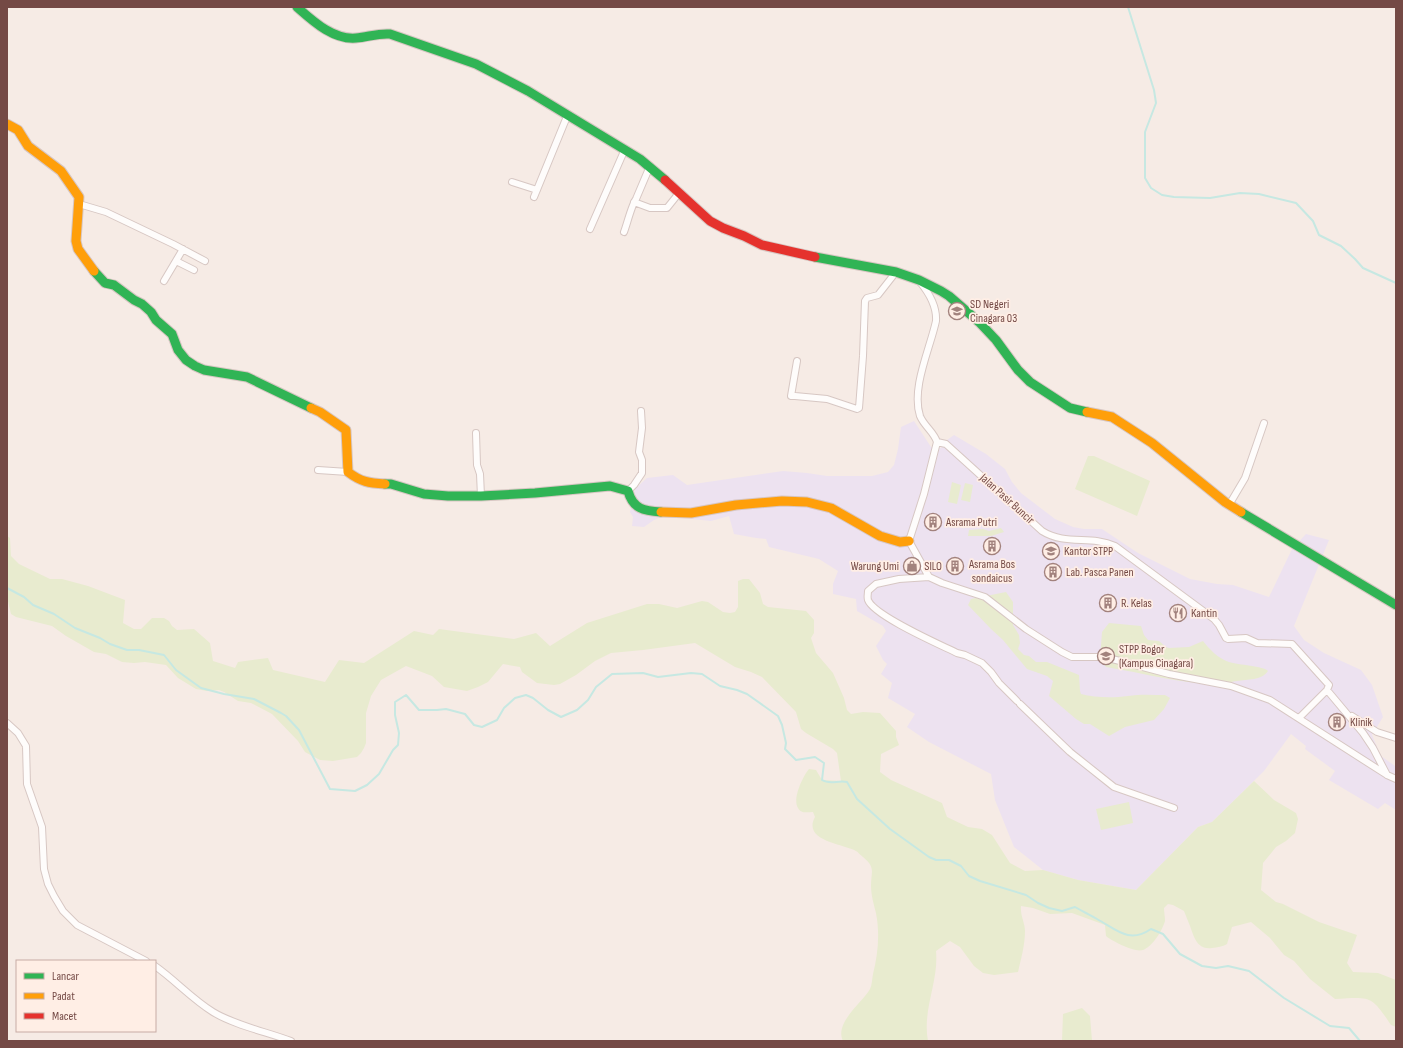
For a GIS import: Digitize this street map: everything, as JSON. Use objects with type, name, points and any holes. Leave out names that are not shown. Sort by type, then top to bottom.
[{"type":"street","points":[[297,7],[321,27],[341,36],[356,38],[380,33],[390,34],[476,64],[510,81],[568,114],[650,166],[717,226],[729,232],[744,236],[771,248],[796,251],[805,255],[896,272],[919,280],[949,296],[979,322],[996,340],[1018,370],[1030,382],[1070,408],[1112,417],[1152,443],[1229,504],[1256,522],[1396,605]]},
{"type":"street","points":[[534,198],[568,114]]},
{"type":"street","points":[[7,124],[18,130],[30,148],[56,167],[66,177],[76,191],[79,197],[76,245],[79,252],[99,277],[105,283],[114,285],[151,312],[156,320],[172,334],[180,354],[192,364],[208,371],[238,375],[252,379],[320,412],[335,424],[343,427],[346,430],[348,472]]},
{"type":"street","points":[[590,229],[625,149]]},
{"type":"street","points":[[624,232],[634,202],[650,166]]},
{"type":"street","points":[[512,182],[537,190]]},
{"type":"street","points":[[634,202],[650,208],[667,208],[679,193]]},
{"type":"street","points":[[79,204],[106,212],[205,261]]},
{"type":"street","points":[[164,281],[183,249]]},
{"type":"street","points":[[176,261],[194,270]]},
{"type":"street","points":[[797,361],[791,396],[827,399],[857,409],[859,408],[865,301],[867,298],[878,295],[896,272]]},
{"type":"street","name":"Jalan Pasir Buncir","points":[[919,280],[933,301],[936,314],[934,333],[921,376],[918,400],[922,421],[936,437],[937,442],[946,444],[1042,531],[1051,537],[1064,540],[1106,542],[1115,546],[1214,619],[1219,625],[1224,636],[1228,639],[1248,639],[1257,643],[1292,644],[1328,683],[1329,686],[1327,690]]},
{"type":"street","points":[[628,491],[634,486],[642,473],[642,460],[639,452],[642,428],[641,411]]},
{"type":"street","points":[[1229,504],[1245,478],[1264,423]]},
{"type":"street","points":[[476,432],[477,465],[480,474],[481,496]]},
{"type":"street","points":[[928,576],[909,541],[924,494],[937,442]]},
{"type":"street","points":[[318,470],[348,472],[357,479],[368,483],[391,484],[424,494],[448,496],[542,493],[610,486],[628,491]]},
{"type":"street","points":[[628,491],[629,497],[638,507],[645,511],[652,512],[694,513],[736,505],[782,501],[808,502],[831,508],[886,539],[897,542],[909,541]]},
{"type":"street","points":[[1174,808],[1114,787],[1070,752],[999,683],[982,663],[957,653],[892,620],[871,605],[868,600],[868,591],[876,584],[899,579],[928,576],[942,583],[985,597],[1026,629],[1072,657],[1104,657],[1168,674],[1230,686],[1270,700],[1387,775],[1396,779]]},
{"type":"street","points":[[1299,718],[1327,690],[1363,733],[1373,748],[1387,775]]},
{"type":"street","points":[[1346,712],[1377,732],[1396,738]]},
{"type":"street","points":[[7,723],[23,740],[26,746],[27,784],[42,827],[44,869],[48,884],[54,896],[63,911],[77,925],[144,960]]},
{"type":"street","points":[[156,967],[199,1002],[215,1013],[246,1026],[291,1041]]},
{"type":"shaded area","name":"STPP Bogor (Kampus Cinagara)","points":[[914,421],[931,447],[941,448],[947,440],[954,435],[986,454],[1005,469],[1012,482],[1021,493],[1055,519],[1073,527],[1084,529],[1102,529],[1138,553],[1190,579],[1217,584],[1233,585],[1269,597],[1292,549],[1306,534],[1329,540],[1294,626],[1304,640],[1324,653],[1361,670],[1372,685],[1383,717],[1372,735],[1381,756],[1395,766],[1396,763],[1396,810],[1385,803],[1378,809],[1329,780],[1335,771],[1305,749],[1306,746],[1291,734],[1264,771],[1212,822],[1198,827],[1136,890],[1078,880],[1043,870],[1014,847],[995,800],[991,774],[929,742],[907,727],[915,714],[888,698],[892,683],[881,674],[887,664],[883,660],[876,646],[886,631],[883,626],[857,611],[856,599],[833,594],[833,584],[838,571],[819,559],[769,547],[766,539],[734,534],[729,516],[711,521],[664,516],[654,520],[644,527],[632,526],[633,517],[630,512],[635,489],[647,478],[673,475],[687,485],[783,471],[827,476],[872,476],[888,472],[894,465],[901,427]]},
{"type":"green space","points":[[1088,456],[1094,456],[1150,481],[1137,516],[1075,489]]},
{"type":"green space","points":[[952,482],[961,485],[957,504],[948,502]]},
{"type":"green space","points":[[965,483],[973,485],[970,502],[961,500]]},
{"type":"green space","points":[[1001,528],[1004,532],[991,536],[968,536],[969,530],[983,529],[989,531]]},
{"type":"green space","points":[[7,536],[10,538],[11,556],[19,564],[50,579],[62,579],[88,586],[125,600],[123,623],[134,629],[141,629],[152,618],[164,618],[177,630],[194,629],[210,643],[213,661],[235,668],[238,662],[268,658],[273,670],[325,682],[339,660],[364,663],[414,631],[433,635],[439,629],[514,639],[536,633],[550,646],[587,623],[647,604],[659,604],[677,608],[702,601],[708,602],[723,612],[735,612],[738,607],[738,581],[749,579],[760,593],[763,604],[768,607],[806,611],[814,620],[814,633],[811,638],[816,653],[833,673],[844,698],[847,710],[851,714],[863,712],[880,713],[896,731],[896,737],[899,745],[881,754],[880,772],[891,780],[942,803],[947,817],[968,827],[982,829],[992,835],[1010,863],[1025,871],[1043,870],[1078,880],[1136,890],[1198,827],[1212,822],[1254,781],[1274,800],[1296,813],[1298,819],[1295,833],[1276,847],[1263,863],[1261,890],[1276,902],[1319,922],[1357,935],[1347,963],[1353,972],[1378,973],[1396,980],[1396,1027],[1391,1025],[1379,1008],[1369,1000],[1363,998],[1335,999],[1310,979],[1294,961],[1284,955],[1270,938],[1251,922],[1232,927],[1227,944],[1220,947],[1207,948],[1203,947],[1197,942],[1184,911],[1168,904],[1164,908],[1165,921],[1154,942],[1143,950],[1135,950],[1113,941],[1106,936],[1105,925],[1072,913],[1050,914],[1033,908],[1021,906],[1025,936],[1018,972],[994,975],[983,973],[974,966],[960,947],[950,941],[936,951],[935,973],[927,1018],[928,1041],[843,1041],[841,1034],[845,1020],[866,995],[872,984],[878,944],[878,929],[871,886],[872,870],[870,864],[856,851],[819,836],[814,831],[812,825],[815,817],[813,812],[803,812],[799,810],[796,799],[797,794],[801,782],[809,769],[816,770],[822,780],[841,781],[837,753],[801,729],[796,712],[762,677],[735,667],[695,643],[611,653],[595,661],[576,675],[560,684],[554,685],[537,683],[522,672],[520,667],[503,664],[488,682],[467,691],[444,687],[432,676],[406,666],[381,680],[371,696],[366,713],[366,743],[361,753],[357,757],[333,761],[320,760],[305,752],[298,741],[272,714],[251,703],[238,701],[219,690],[207,691],[196,689],[178,678],[166,665],[145,662],[122,662],[106,654],[94,652],[52,626],[16,617],[11,614],[7,597]]},
{"type":"green space","points":[[1006,592],[1013,602],[1013,625],[1019,635],[1020,643],[1018,649],[1024,655],[1029,656],[1036,662],[1047,662],[1079,675],[1081,694],[1104,697],[1165,695],[1170,698],[1164,709],[1154,720],[1125,727],[1109,736],[1090,724],[1084,724],[1076,719],[1049,696],[1053,681],[1047,676],[1027,669],[1003,640],[968,605],[971,599]]},
{"type":"green space","points":[[1109,623],[1141,626],[1144,635],[1148,640],[1159,641],[1169,648],[1189,647],[1203,641],[1214,653],[1225,661],[1266,669],[1268,671],[1262,676],[1254,679],[1224,684],[1208,684],[1179,681],[1106,667],[1100,659],[1102,632]]},
{"type":"green space","points":[[1129,802],[1133,823],[1101,830],[1096,809]]},
{"type":"green space","points":[[1082,1008],[1090,1016],[1092,1041],[1062,1041],[1063,1014]]},
{"type":"waterway","points":[[1128,7],[1154,90],[1156,103],[1145,132],[1145,178],[1151,188],[1162,195],[1174,197],[1210,198],[1240,193],[1259,194],[1296,203],[1313,221],[1319,235],[1341,246],[1363,268],[1396,283]]},
{"type":"waterway","points":[[7,588],[24,597],[33,605],[54,614],[75,628],[100,638],[110,644],[127,650],[139,650],[164,655],[176,670],[201,688],[224,694],[254,699],[286,716],[299,730],[330,789],[355,791],[367,785],[379,774],[393,750],[398,745],[399,733],[395,715],[395,702],[406,695],[419,710],[446,709],[465,714],[474,725],[482,727],[497,720],[504,708],[515,698],[526,695],[561,717],[577,710],[588,700],[596,687],[612,674],[643,673],[658,677],[691,673],[702,674],[720,686],[747,694],[778,716],[782,725],[786,743],[785,749],[796,760],[815,757],[824,763],[822,780],[828,782],[847,782],[857,799],[890,829],[929,857],[936,860],[949,860],[961,866],[969,876],[980,881],[1026,895],[1049,908],[1062,911],[1075,907],[1123,934],[1136,935],[1151,929],[1163,934],[1180,954],[1202,966],[1216,968],[1228,966],[1249,971],[1284,998],[1330,1026],[1349,1028],[1360,1041]]},
{"type":"traffic: fast","points":[[297,7],[331,33],[339,36],[356,38],[390,34],[476,64],[528,91],[640,159],[665,180]]},
{"type":"traffic: fast","points":[[815,257],[896,272],[919,280],[941,291],[979,322],[996,340],[1018,370],[1030,382],[1070,408],[1087,412]]},
{"type":"traffic: fast","points":[[94,271],[105,283],[114,285],[151,312],[156,320],[172,334],[178,350],[186,360],[195,366],[204,370],[247,377],[311,408]]},
{"type":"traffic: fast","points":[[385,484],[391,484],[424,494],[448,496],[535,493],[610,486],[628,491],[633,502],[640,508],[649,511],[661,512]]},
{"type":"traffic: fast","points":[[1241,512],[1396,605]]},
{"type":"traffic: slow","points":[[7,124],[18,130],[28,146],[61,171],[79,197],[76,241],[78,249],[94,271]]},
{"type":"traffic: slow","points":[[311,408],[320,412],[346,430],[348,472],[365,481],[385,484]]},
{"type":"traffic: slow","points":[[1087,412],[1112,417],[1152,443],[1225,502],[1241,512]]},
{"type":"traffic: slow","points":[[661,512],[691,513],[736,505],[782,501],[807,502],[831,508],[880,536],[900,542],[909,541]]},
{"type":"traffic: jam","points":[[665,180],[710,221],[723,228],[762,245],[815,257]]},
{"type":"place","name":"SD Negeri Cinagara 03","points":[[957,311]]},
{"type":"place","name":"Asrama Putri","points":[[933,522]]},
{"type":"place","name":"Asrama Bos sondaicus","points":[[992,546]]},
{"type":"place","name":"Kantor STPP","points":[[1051,551]]},
{"type":"place","name":"Warung Umi","points":[[912,566]]},
{"type":"place","name":"SILO","points":[[955,566]]},
{"type":"place","name":"Lab. Pasca Panen","points":[[1053,572]]},
{"type":"place","name":"R. Kelas","points":[[1108,603]]},
{"type":"place","name":"Kantin","points":[[1178,613]]},
{"type":"place","name":"STPP Bogor (Kampus Cinagara)","points":[[1106,656]]},
{"type":"place","name":"Klinik","points":[[1337,722]]}]
